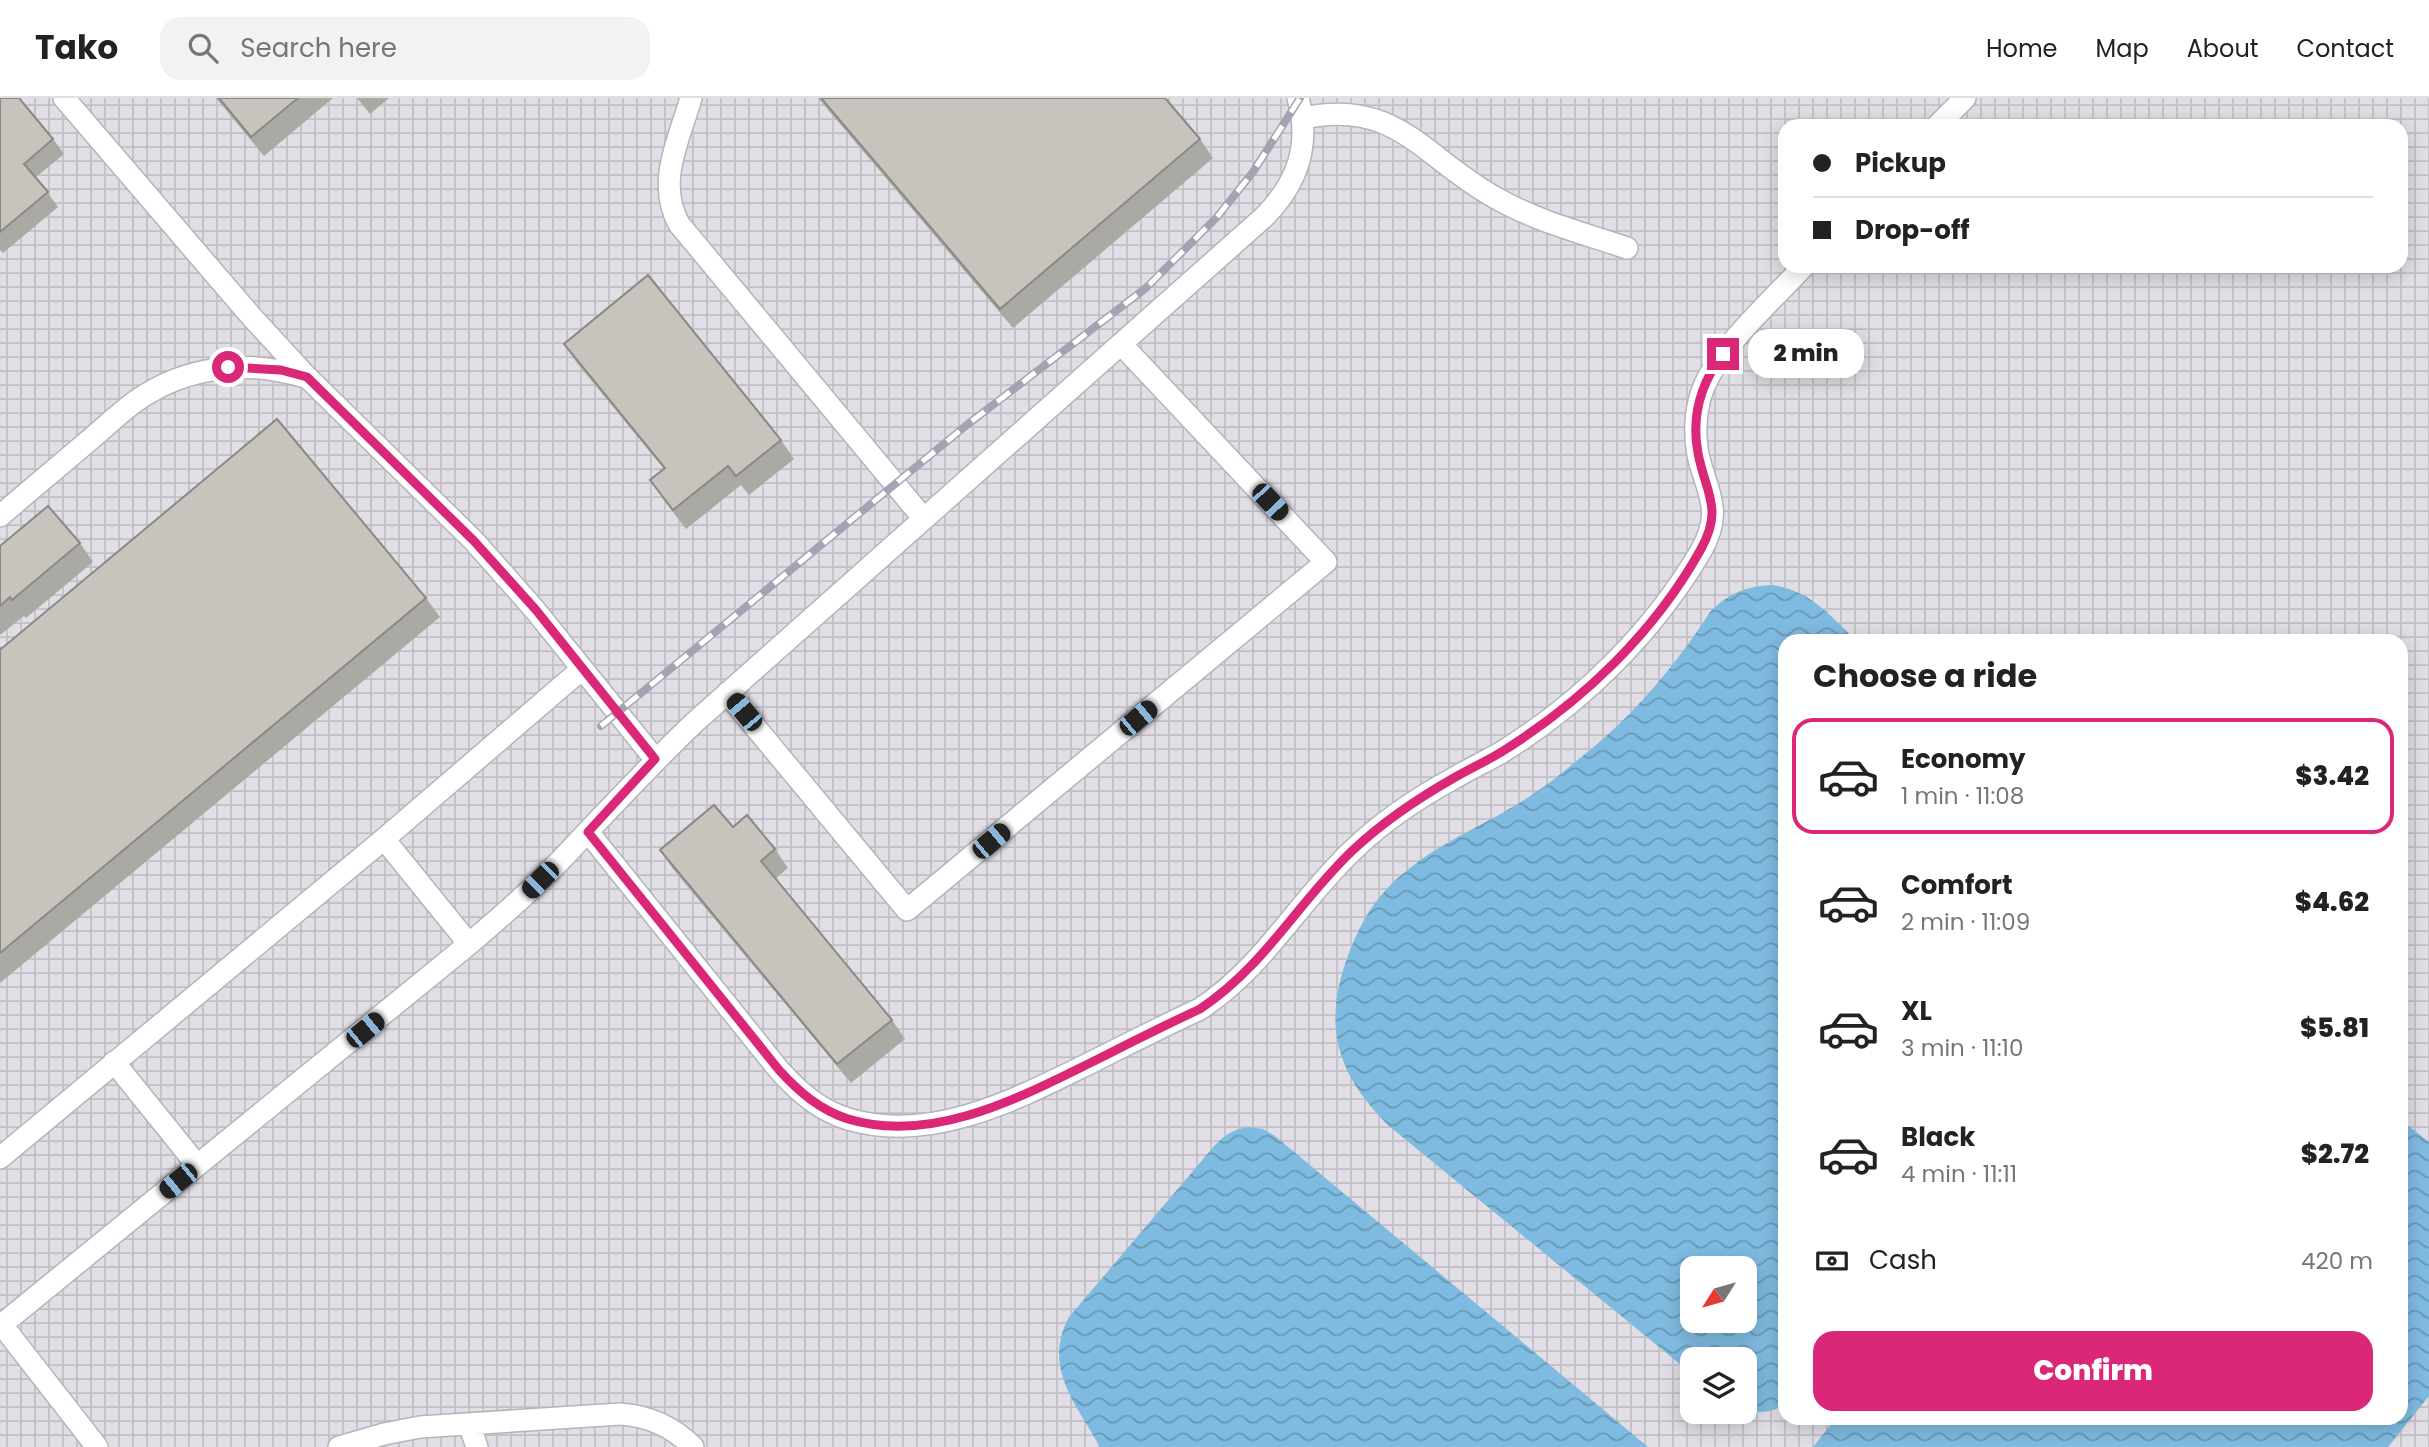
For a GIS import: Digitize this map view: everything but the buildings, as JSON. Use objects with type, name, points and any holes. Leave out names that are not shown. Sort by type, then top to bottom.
[{"type":"lane","points":[[64,98],[250,315],[307,377],[474,541],[536,610],[655,759]]},
{"type":"lane","points":[[691,98],[669,172],[667,185],[672,211],[679,223],[924,519]]},
{"type":"lane","points":[[1944,119],[1965,98]]},
{"type":"lane","points":[[97,1447],[1,1326],[523,897],[655,759],[727,692],[1280,201],[1292,182],[1300,160],[1304,137],[1301,108],[1345,104],[1382,119],[1400,128],[1466,180],[1517,209],[1626,248]]},
{"type":"lane","points":[[588,832],[779,1070],[798,1091],[820,1107],[845,1118],[869,1124],[922,1124],[979,1112],[1037,1089],[1200,1009],[1224,993],[1258,960],[1325,878],[1384,823],[1418,799],[1502,752],[1546,722],[1588,689],[1625,651],[1678,586],[1708,536],[1713,506],[1698,455],[1695,429],[1698,403],[1704,386],[1723,354],[1798,273]]},
{"type":"lane","points":[[727,692],[907,910],[1326,562],[1121,344]]},
{"type":"lane","points":[[0,516],[134,402],[178,378],[215,369],[255,367],[307,377]]},
{"type":"lane","points":[[0,1158],[384,839],[582,669]]},
{"type":"lane","points":[[384,839],[469,944]]},
{"type":"lane","points":[[114,1062],[197,1166]]},
{"type":"lane","points":[[339,1447],[419,1427],[620,1413],[652,1419],[666,1426],[693,1447]]},
{"type":"lane","points":[[468,1424],[477,1447]]},
{"type":"shaded area","points":[[0,98],[2429,98],[2429,1447],[0,1447]]},
{"type":"water","points":[[1773,585],[1787,588],[1809,599],[1850,634],[1778,634],[1778,1408],[1760,1412],[1757,1412],[1757,1347],[1680,1347],[1680,1364],[1389,1126],[1356,1087],[1345,1067],[1336,1025],[1336,1003],[1349,953],[1366,916],[1389,886],[1424,857],[1540,790],[1602,740],[1620,724],[1668,670],[1710,612],[1738,592]]},
{"type":"water","points":[[2408,1126],[2429,1142],[2429,1396],[2408,1422]]},
{"type":"water","points":[[1249,1127],[1263,1129],[1275,1136],[1648,1447],[1100,1447],[1065,1385],[1061,1369],[1059,1352],[1069,1317],[1215,1145],[1230,1133]]},
{"type":"water","points":[[1830,1425],[2406,1425],[2388,1447],[1813,1447]]},
{"type":"railway","points":[[601,726],[968,424],[1146,288],[1217,217],[1253,172],[1300,98]]},
{"type":"route","points":[[228,367],[281,370],[307,377],[474,541],[536,610],[655,759],[588,832],[798,1091],[820,1107],[845,1118],[892,1126],[951,1119],[1009,1102],[1200,1009],[1224,993],[1258,960],[1325,878],[1384,823],[1418,799],[1502,752],[1588,689],[1653,620],[1678,586],[1708,536],[1713,506],[1698,455],[1695,429],[1698,403],[1704,386],[1723,354]]}]
